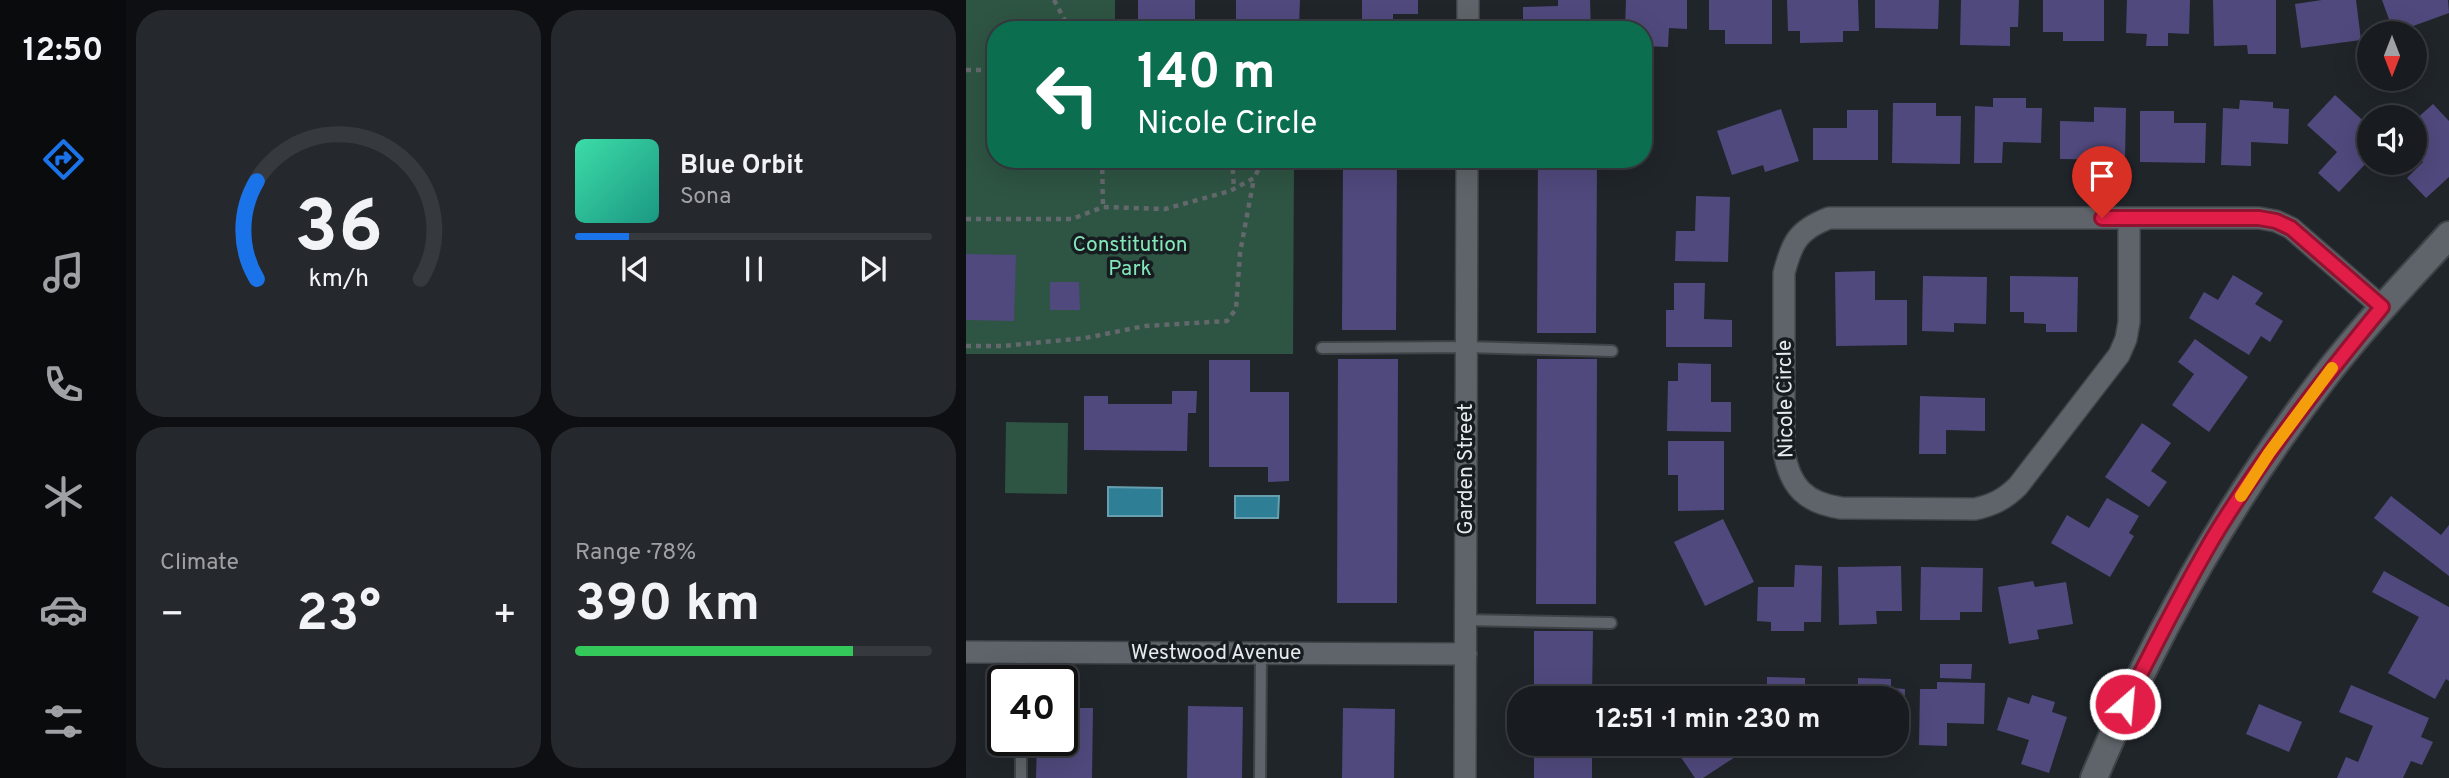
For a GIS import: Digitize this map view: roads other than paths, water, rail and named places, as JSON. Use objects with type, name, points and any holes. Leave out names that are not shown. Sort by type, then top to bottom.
[{"type":"street","points":[[1468,0],[1468,21]]},
{"type":"street","name":"Garden Street","points":[[1465,778],[1467,168]]},
{"type":"street","name":"Nicole Circle","points":[[2129,218],[2129,322],[2126,339],[2119,355],[2007,497],[1992,506],[1975,509],[1841,508],[1816,501],[1796,485],[1787,470],[1784,452],[1784,273],[1790,249],[1806,229],[1829,218],[2129,218],[2259,218],[2276,221],[2291,228],[2382,307]]},
{"type":"street","points":[[2094,778],[2125,704],[2170,615],[2217,532],[2277,442],[2325,377],[2382,307],[2449,235]]},
{"type":"street","name":"Westwood Avenue","points":[[966,652],[1466,654]]},
{"type":"lane","points":[[1322,348],[1612,351]]},
{"type":"lane","points":[[1466,620],[1611,623]]},
{"type":"lane","points":[[1021,652],[1021,665]]},
{"type":"lane","points":[[1260,778],[1261,653]]},
{"type":"lane","points":[[1021,756],[1021,778]]},
{"type":"water","points":[[1108,487],[1162,488],[1162,516],[1108,516]]},
{"type":"water","points":[[1235,496],[1279,496],[1278,518],[1235,518]]},
{"type":"park label","name":"Constitution Park","points":[[1130,257]]}]
